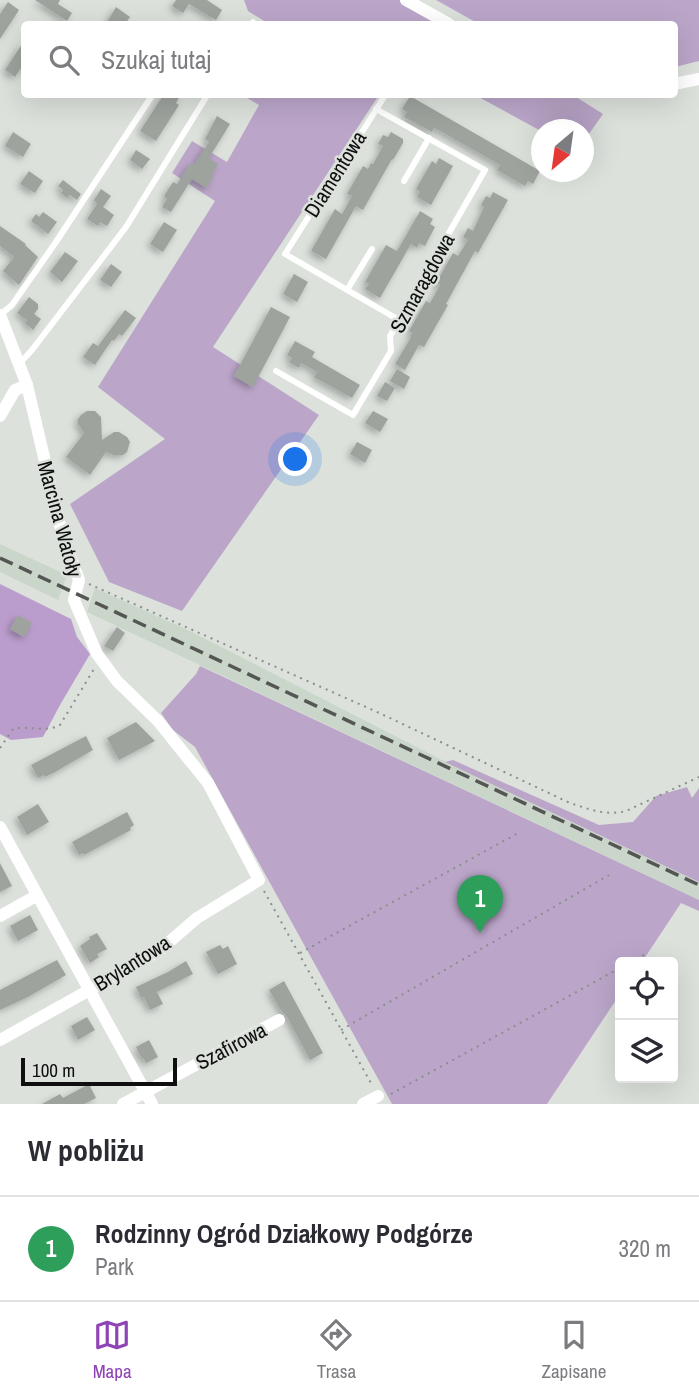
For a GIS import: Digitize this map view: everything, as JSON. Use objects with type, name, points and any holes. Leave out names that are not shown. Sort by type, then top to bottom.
[{"type":"street","points":[[405,0],[438,21]]},
{"type":"street","points":[[678,83],[699,79]]},
{"type":"street","name":"Marcina Watoły","points":[[0,315],[27,385],[63,536],[79,580],[74,600],[97,654],[117,681],[158,721],[208,783],[259,880]]},
{"type":"street","points":[[0,416],[15,390],[27,385]]},
{"type":"street","points":[[0,827],[152,1104]]},
{"type":"street","name":"Brylantowa","points":[[0,1040],[161,949],[197,918],[259,880]]},
{"type":"street","points":[[0,916],[36,896]]},
{"type":"street","name":"Szafirowa","points":[[123,1104],[279,1020]]},
{"type":"street","points":[[363,1104],[379,1098]]},
{"type":"lane","points":[[0,315],[12,305],[56,242],[150,98]]},
{"type":"lane","points":[[19,364],[126,227],[206,98]]},
{"type":"lane","name":"Diamentowa","points":[[347,290],[285,254],[383,98]]},
{"type":"lane","points":[[376,109],[429,138],[404,181]]},
{"type":"lane","name":"Szmaragdowa","points":[[276,371],[353,415],[391,351],[390,336],[485,170],[429,138]]},
{"type":"lane","points":[[372,248],[347,290],[399,320]]},
{"type":"path","points":[[79,580],[375,711],[570,803],[597,812],[614,814],[626,811],[699,777]]},
{"type":"path","points":[[0,748],[13,729],[51,728],[60,725],[100,659]]},
{"type":"path","points":[[299,954],[520,832]]},
{"type":"path","points":[[341,1030],[609,875]]},
{"type":"path","points":[[259,880],[379,1098],[615,971]]},
{"type":"path","points":[[640,957],[644,955]]},
{"type":"shaded area","points":[[244,0],[401,0],[432,21],[264,21],[248,11]]},
{"type":"shaded area","points":[[436,0],[699,0],[699,61],[678,66],[678,21],[474,21]]},
{"type":"shaded area","points":[[247,98],[377,98],[213,347],[319,415],[182,611],[109,582],[70,504],[165,439],[98,387],[215,201],[172,173],[192,141],[227,162],[259,105]]},
{"type":"shaded area","points":[[480,98],[578,98],[603,114],[594,127],[594,119],[531,119],[531,126]]},
{"type":"shaded area","points":[[0,544],[67,575],[58,600],[0,572]]},
{"type":"shaded area","points":[[0,584],[71,619],[77,637],[90,654],[43,737],[11,740],[0,734]]},
{"type":"shaded area","points":[[95,588],[190,631],[446,762],[699,882],[699,900],[87,612]]},
{"type":"shaded area","points":[[200,666],[699,900],[699,911],[681,903],[645,957],[615,957],[615,1002],[547,1104],[392,1104],[195,747],[173,730],[161,713]]},
{"type":"shaded area","points":[[453,760],[599,825],[633,822],[656,796],[687,787],[692,798],[699,788],[699,882],[445,762]]},
{"type":"building","points":[[35,0],[60,0],[58,4],[72,13],[67,21]]},
{"type":"building","points":[[176,0],[207,0],[222,10],[216,20],[189,4],[183,13],[172,6]]},
{"type":"building","points":[[8,2],[19,10],[0,39],[0,14]]},
{"type":"building","points":[[116,7],[130,17],[127,21],[108,21]]},
{"type":"building","points":[[21,46],[21,70],[15,77],[5,70]]},
{"type":"building","points":[[161,98],[179,98],[176,103],[179,105],[156,141],[140,131]]},
{"type":"building","points":[[409,98],[413,98],[531,166],[533,184],[528,181],[525,186],[497,170],[500,165],[434,128],[432,132],[404,117],[407,112],[402,109]]},
{"type":"building","points":[[217,116],[230,124],[209,158],[218,164],[211,176],[213,177],[207,188],[192,179],[171,212],[162,207],[167,199],[164,196],[173,182],[177,184],[191,163],[194,165],[209,142],[205,139]]},
{"type":"building","points":[[13,132],[31,144],[23,157],[5,146]]},
{"type":"building","points":[[391,132],[403,139],[403,143],[363,210],[356,206],[326,259],[311,251],[335,209],[342,214],[352,196],[347,194],[363,166],[368,169],[371,163],[373,164],[383,146],[378,144],[383,135],[388,137]]},
{"type":"building","points":[[136,150],[150,159],[142,169],[130,160]]},
{"type":"building","points":[[439,158],[453,166],[431,205],[417,197],[420,192],[416,189],[432,161],[436,164]]},
{"type":"building","points":[[29,171],[43,181],[35,193],[20,184]]},
{"type":"building","points":[[63,180],[81,194],[77,200],[70,195],[67,198],[61,193],[63,190],[58,186]]},
{"type":"building","points":[[101,189],[111,196],[103,207],[114,215],[107,226],[100,222],[98,226],[87,219],[97,204],[94,200]]},
{"type":"building","points":[[493,192],[508,200],[478,253],[475,251],[424,347],[419,345],[405,370],[395,364],[410,339],[412,333],[409,331],[426,301],[430,303],[440,285],[436,283],[453,253],[458,256],[468,240],[463,237],[468,228],[473,231],[486,196],[490,198]]},
{"type":"building","points":[[420,211],[433,219],[430,224],[435,227],[425,246],[419,243],[417,248],[411,244],[380,298],[365,289],[369,284],[365,282],[386,245],[397,251]]},
{"type":"building","points":[[43,212],[57,222],[48,234],[31,221],[36,214],[39,217]]},
{"type":"building","points":[[164,222],[177,230],[163,252],[150,244]]},
{"type":"building","points":[[0,226],[26,244],[38,257],[19,285],[3,271],[14,257],[0,246]]},
{"type":"building","points":[[65,252],[78,261],[62,282],[50,272]]},
{"type":"building","points":[[111,264],[122,272],[111,287],[100,280]]},
{"type":"building","points":[[294,274],[308,282],[297,302],[283,294]]},
{"type":"building","points":[[29,297],[38,304],[34,314],[41,319],[33,330],[25,323],[27,320],[17,313]]},
{"type":"building","points":[[271,307],[290,317],[253,387],[234,376]]},
{"type":"building","points":[[125,310],[136,318],[122,336],[119,334],[112,340],[95,365],[83,357],[93,343],[98,346]]},
{"type":"building","points":[[295,341],[315,352],[312,357],[360,385],[352,398],[314,377],[317,372],[301,363],[299,368],[289,362],[292,358],[287,355]]},
{"type":"building","points":[[397,369],[410,377],[404,389],[390,381]]},
{"type":"building","points":[[385,382],[395,388],[387,401],[377,396]]},
{"type":"building","points":[[87,411],[95,411],[101,417],[102,440],[114,432],[119,432],[130,442],[123,455],[106,452],[90,475],[66,457],[84,433],[78,419]]},
{"type":"building","points":[[373,411],[388,419],[380,432],[365,423]]},
{"type":"building","points":[[357,442],[372,450],[365,463],[350,454]]},
{"type":"building","points":[[18,615],[32,623],[24,637],[10,629]]},
{"type":"building","points":[[117,627],[125,633],[113,651],[104,646]]},
{"type":"building","points":[[136,722],[155,741],[119,760],[107,738]]},
{"type":"building","points":[[86,736],[93,750],[55,772],[38,778],[31,765]]},
{"type":"building","points":[[38,804],[49,822],[27,835],[17,817]]},
{"type":"building","points":[[127,812],[134,825],[131,830],[84,855],[79,855],[72,842]]},
{"type":"building","points":[[0,863],[12,886],[0,892]]},
{"type":"building","points":[[30,915],[38,930],[18,941],[10,926]]},
{"type":"building","points":[[97,933],[107,949],[97,954],[99,957],[90,963],[80,946]]},
{"type":"building","points":[[220,945],[223,949],[228,946],[237,964],[218,974],[206,952]]},
{"type":"building","points":[[57,960],[66,975],[0,1010],[0,990]]},
{"type":"building","points":[[186,961],[193,974],[157,992],[163,1004],[150,1010],[136,987]]},
{"type":"building","points":[[284,981],[323,1053],[310,1060],[269,990]]},
{"type":"building","points":[[87,1017],[95,1030],[78,1040],[71,1026]]},
{"type":"building","points":[[149,1040],[158,1057],[146,1063],[136,1047]]},
{"type":"building","points":[[89,1084],[96,1098],[84,1104],[42,1104],[60,1094],[63,1098]]},
{"type":"railway","points":[[0,558],[699,885]]},
{"type":"place","name":"Rodzinny Ogród Działkowy Podgórze","points":[[480,933]]}]
